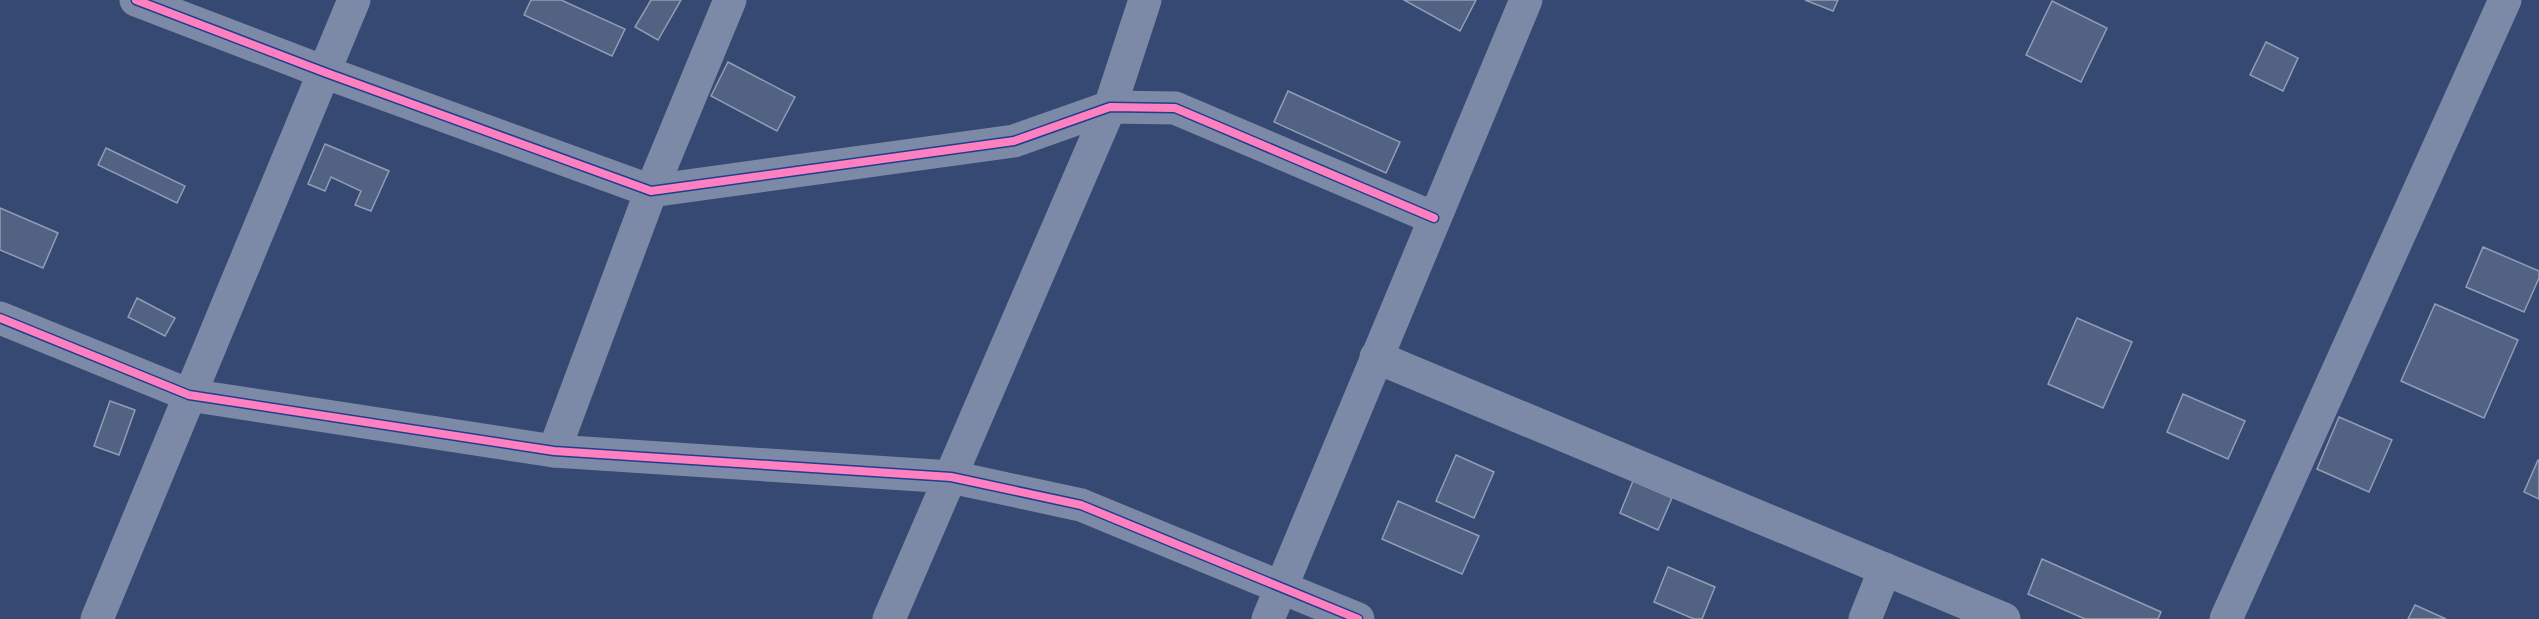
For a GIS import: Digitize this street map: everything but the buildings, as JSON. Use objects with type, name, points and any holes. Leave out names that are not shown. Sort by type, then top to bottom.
[{"type":"street","points":[[136,0],[324,72],[651,191],[1014,141],[1110,107],[1175,108],[1434,218]]},
{"type":"street","points":[[97,619],[354,0]]},
{"type":"street","points":[[555,451],[651,191],[730,0]]},
{"type":"street","points":[[889,619],[1110,107],[1145,0]]},
{"type":"street","points":[[1268,619],[1526,0]]},
{"type":"street","points":[[2226,619],[2505,0]]},
{"type":"street","points":[[0,318],[189,395],[555,451],[951,477],[1081,504],[1358,619]]},
{"type":"street","points":[[1376,357],[2004,619]]},
{"type":"street","points":[[1865,619],[1885,569]]},
{"type":"cycle path","points":[[136,0],[324,72],[651,191],[1014,141],[1110,107],[1175,108],[1434,218]]},
{"type":"cycle path","points":[[0,318],[189,395],[554,451],[951,477],[1081,505],[1358,619]]}]
